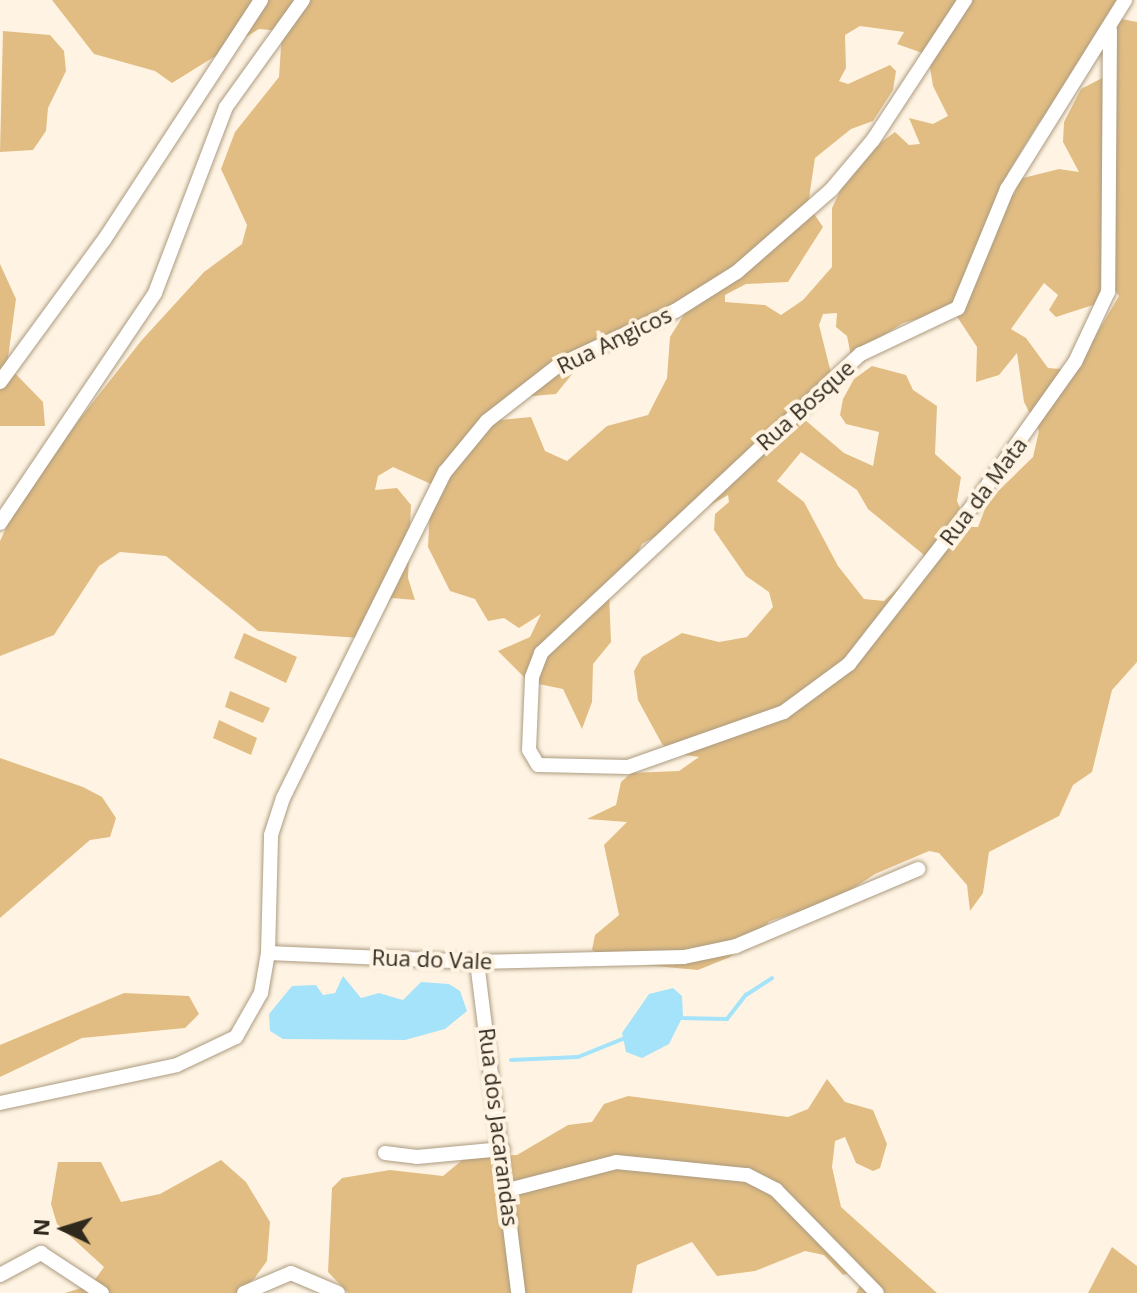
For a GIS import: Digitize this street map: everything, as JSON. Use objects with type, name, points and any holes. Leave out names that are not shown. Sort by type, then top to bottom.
[{"type":"street","points":[[0,382],[104,240],[261,0]]},
{"type":"street","points":[[0,523],[155,293],[215,128],[303,0]]},
{"type":"street","name":"Rua Angicos","points":[[268,953],[267,872],[283,798],[445,472],[487,421],[559,365],[675,311],[737,272],[831,190],[873,140],[965,0]]},
{"type":"street","points":[[1123,6],[1137,17]]},
{"type":"street","name":"Rua Bosque","points":[[595,771],[531,759],[532,677],[541,653],[861,354],[958,308],[1007,189],[1123,6]]},
{"type":"street","name":"Rua da Mata","points":[[595,771],[669,757],[784,712],[822,689],[849,664],[1032,425],[1096,328],[1108,292],[1110,30]]},
{"type":"street","name":"Rua do Vale","points":[[268,953],[477,962],[684,957],[736,946],[918,869]]},
{"type":"street","points":[[0,1103],[215,1052],[249,1018],[268,953]]},
{"type":"street","name":"Rua dos Jacarandas","points":[[477,962],[503,1149],[518,1293]]},
{"type":"street","points":[[385,1153],[417,1157],[503,1149]]},
{"type":"street","points":[[508,1190],[616,1162],[747,1175],[776,1190],[877,1293]]},
{"type":"street","points":[[0,1275],[41,1253],[102,1293]]},
{"type":"street","points":[[244,1293],[291,1273],[338,1293]]},
{"type":"shaded area","points":[[52,0],[1120,0],[1117,18],[1137,22],[1137,662],[1112,690],[1092,772],[1073,785],[1059,816],[989,852],[983,893],[970,911],[967,885],[939,853],[929,851],[875,874],[835,900],[770,921],[730,957],[698,970],[613,962],[592,950],[595,935],[619,915],[604,845],[627,822],[587,819],[616,805],[621,782],[631,773],[679,771],[699,757],[672,753],[662,744],[638,700],[634,671],[642,657],[682,633],[719,642],[747,637],[773,607],[769,592],[746,576],[714,530],[715,514],[729,502],[728,495],[642,544],[625,578],[609,593],[611,642],[593,664],[592,702],[582,729],[563,689],[529,682],[498,651],[530,637],[541,614],[519,628],[504,618],[488,621],[475,599],[450,591],[428,547],[431,484],[393,467],[378,476],[375,490],[397,488],[411,505],[408,578],[415,600],[392,598],[360,638],[258,631],[166,556],[120,552],[99,566],[54,635],[0,656],[0,541],[24,490],[141,341],[204,272],[242,244],[247,225],[221,169],[235,132],[279,77],[282,31],[259,29],[172,83],[155,71],[94,54]],"holes":[[[860,26],[904,32],[897,44],[928,55],[933,86],[948,116],[933,124],[909,118],[920,144],[909,145],[895,132],[854,162],[832,208],[832,267],[803,300],[781,315],[765,305],[725,302],[725,295],[746,284],[788,282],[823,227],[808,205],[815,158],[851,129],[873,121],[893,90],[896,71],[890,65],[848,84],[839,81],[846,68],[845,35]],[[1111,47],[1108,75],[1081,89],[1064,122],[1063,142],[1079,172],[1059,169],[1019,179],[1014,195],[1008,173],[1038,124],[1100,49]],[[1044,283],[1058,295],[1049,310],[1056,317],[1096,304],[1111,285],[1119,296],[1086,352],[1060,369],[1048,368],[1026,338],[1011,329]],[[688,308],[670,337],[667,378],[648,415],[607,426],[567,461],[545,451],[531,417],[501,420],[521,397],[556,394],[591,351],[631,323]],[[952,309],[977,347],[976,382],[999,375],[1017,353],[1024,402],[1039,431],[1033,457],[988,501],[978,527],[968,527],[957,501],[961,477],[935,454],[937,406],[913,390],[906,375],[872,366],[854,379],[843,399],[840,415],[846,424],[879,432],[873,466],[844,453],[798,414],[821,405],[820,393],[831,373],[819,325],[823,314],[837,313],[836,327],[847,336],[851,356],[903,323]],[[801,452],[857,490],[868,509],[924,555],[915,572],[884,601],[864,599],[838,566],[804,502],[777,481]]]},
{"type":"shaded area","points":[[3,31],[50,35],[64,51],[66,71],[48,108],[46,131],[33,150],[0,152]]},
{"type":"shaded area","points":[[0,264],[16,299],[7,365],[43,402],[45,426],[0,426]]},
{"type":"shaded area","points":[[244,633],[297,657],[286,683],[234,658]]},
{"type":"shaded area","points":[[230,691],[270,708],[263,723],[225,707]]},
{"type":"shaded area","points":[[219,720],[257,738],[251,755],[213,738]]},
{"type":"shaded area","points":[[0,758],[83,787],[102,797],[116,818],[110,837],[90,840],[0,918]]},
{"type":"shaded area","points":[[124,993],[189,996],[199,1014],[185,1028],[82,1038],[0,1077],[0,1045]]},
{"type":"shaded area","points":[[827,1079],[845,1102],[873,1110],[887,1144],[880,1168],[873,1171],[856,1163],[845,1137],[835,1141],[832,1167],[841,1207],[937,1293],[856,1293],[862,1282],[852,1272],[843,1275],[824,1255],[805,1251],[755,1271],[717,1276],[692,1242],[637,1265],[632,1293],[348,1293],[328,1272],[332,1188],[342,1178],[390,1170],[443,1176],[466,1157],[517,1155],[568,1125],[592,1122],[604,1104],[628,1096],[788,1117],[808,1109]]},
{"type":"shaded area","points":[[221,1160],[246,1182],[270,1222],[267,1261],[254,1279],[237,1293],[65,1293],[91,1285],[104,1267],[57,1224],[51,1204],[58,1162],[101,1162],[121,1202],[160,1194]]},
{"type":"shaded area","points":[[1112,1247],[1137,1266],[1137,1293],[1088,1293]]},
{"type":"water","points":[[343,976],[361,998],[379,993],[403,1000],[421,982],[449,984],[460,991],[467,1011],[445,1029],[405,1040],[283,1039],[270,1031],[269,1014],[292,986],[316,985],[323,995],[335,993]]},
{"type":"water","points":[[673,988],[682,996],[683,1016],[669,1044],[642,1058],[626,1052],[622,1033],[649,994]]},
{"type":"waterway","points":[[678,1018],[727,1019],[746,995],[772,978]]},
{"type":"waterway","points":[[511,1060],[578,1057],[625,1038]]}]
